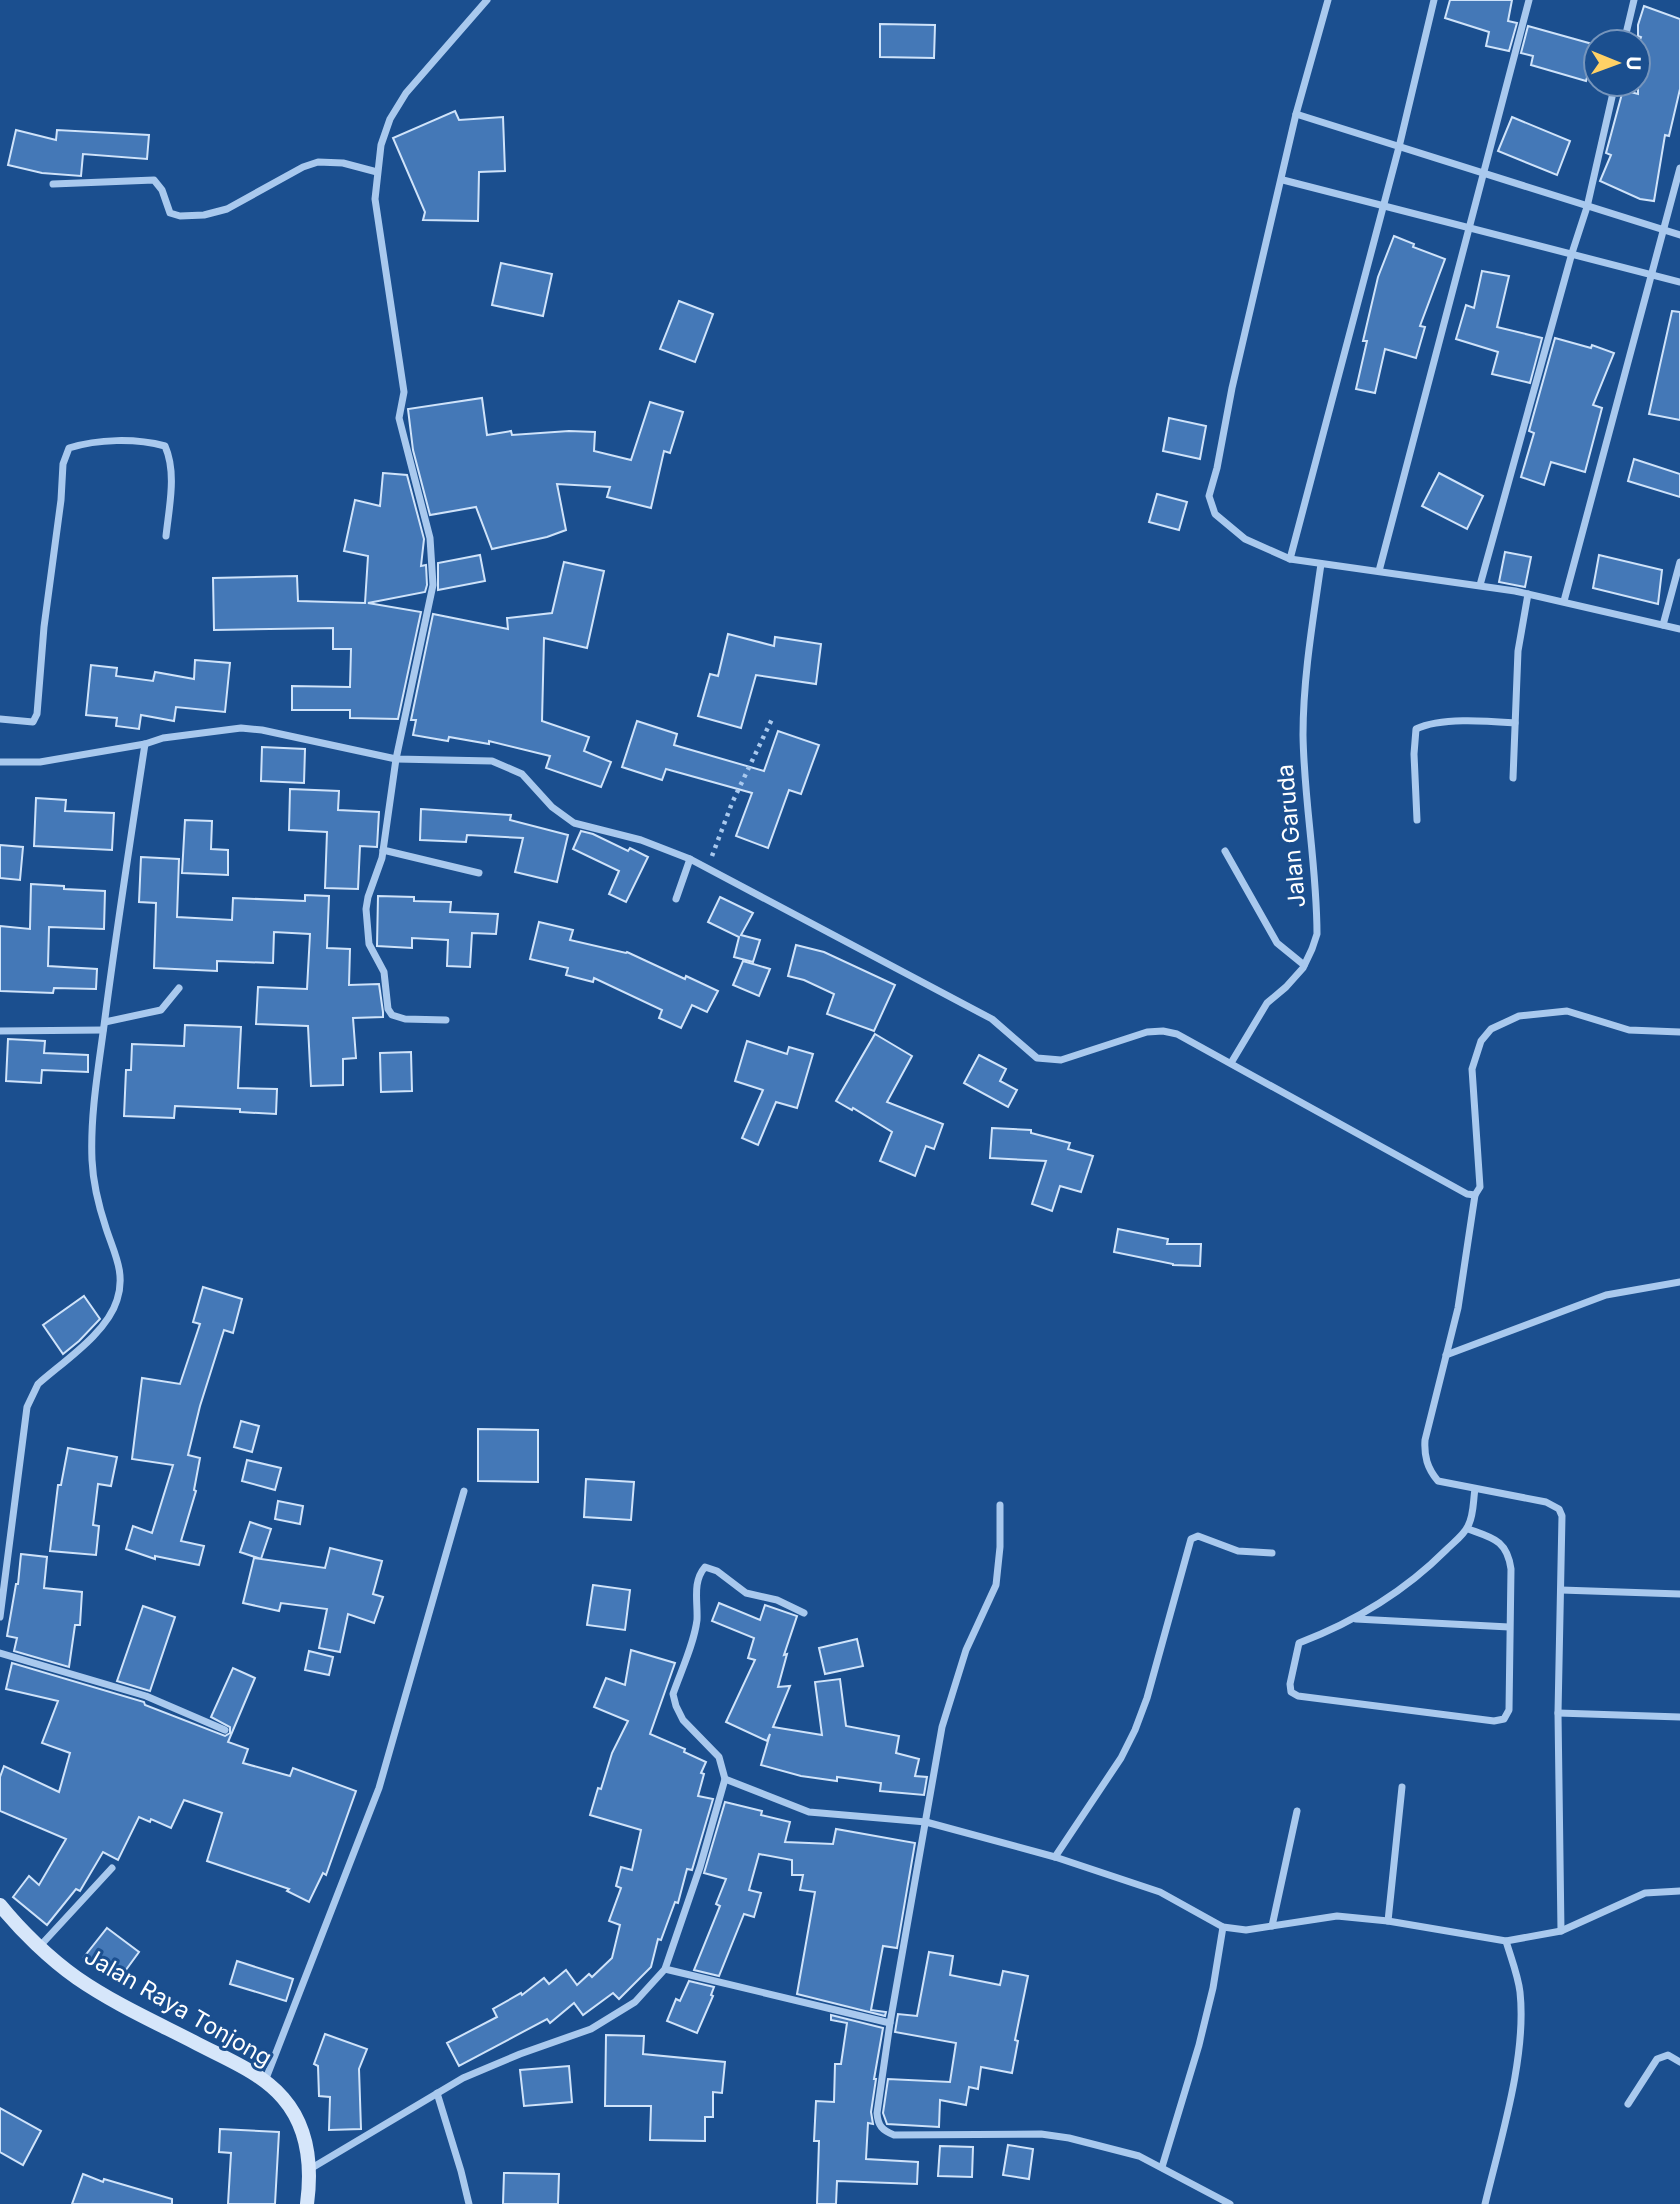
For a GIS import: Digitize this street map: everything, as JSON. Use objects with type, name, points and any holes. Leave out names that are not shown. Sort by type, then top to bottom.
[{"type":"main road","name":"Jalan Raya Tonjong","points":[[0,1905],[76,1978],[245,2069],[282,2097],[297,2119],[308,2148],[310,2170],[307,2204]]},
{"type":"street","points":[[446,1020],[398,1018],[388,1009],[384,972],[369,944],[366,921],[368,897],[383,850],[396,759],[433,585],[433,564],[425,514],[399,418],[404,392],[375,199],[381,145],[390,119],[406,93],[487,0]]},
{"type":"street","points":[[1328,0],[1296,114],[1209,496],[1214,514],[1256,544],[1290,559],[1480,585],[1564,601],[1680,629]]},
{"type":"street","points":[[1290,559],[1399,147],[1434,0]]},
{"type":"street","points":[[1379,571],[1529,0]]},
{"type":"street","points":[[1627,28],[1634,0]]},
{"type":"street","points":[[1480,585],[1587,207],[1612,98]]},
{"type":"street","points":[[1296,114],[1680,234]]},
{"type":"street","points":[[53,184],[154,180],[162,190],[170,213],[180,216],[204,215],[227,209],[303,167],[318,162],[343,163],[377,172]]},
{"type":"street","points":[[1564,601],[1680,168]]},
{"type":"street","points":[[1283,180],[1680,282]]},
{"type":"street","points":[[0,719],[33,722],[37,714],[63,464],[69,447],[83,443],[130,440],[165,446],[171,459],[166,536]]},
{"type":"street","points":[[1664,625],[1680,562]]},
{"type":"street","name":"Jalan Garuda","points":[[1225,851],[1277,943],[1304,965],[1317,934],[1304,784],[1303,732],[1306,674],[1321,564]]},
{"type":"street","points":[[1513,778],[1518,651],[1528,594]]},
{"type":"street","points":[[1417,820],[1414,754],[1416,729],[1459,722],[1515,723]]},
{"type":"street","points":[[0,762],[40,762],[145,744],[163,738],[241,729],[262,730],[396,759],[492,761],[522,774],[552,807],[574,823],[641,840],[708,868],[992,1019],[1037,1058],[1061,1060],[1139,1034],[1163,1031],[1191,1041],[1467,1194],[1475,1195]]},
{"type":"street","points":[[0,1617],[27,1407],[31,1395],[38,1384],[111,1316],[121,1280],[119,1265],[97,1195],[92,1162],[92,1127],[145,744]]},
{"type":"street","points":[[383,850],[479,873]]},
{"type":"street","points":[[676,899],[690,859]]},
{"type":"street","points":[[1231,1063],[1268,1003],[1304,965]]},
{"type":"street","points":[[0,1031],[104,1026],[161,1010],[179,989]]},
{"type":"street","points":[[1561,1931],[1558,1713],[1562,1516],[1559,1509],[1546,1502],[1437,1481],[1426,1458],[1425,1440],[1463,1279],[1475,1195],[1480,1187],[1472,1069],[1480,1041],[1491,1030],[1520,1016],[1567,1011],[1629,1030],[1680,1032]]},
{"type":"street","points":[[1446,1356],[1606,1295],[1680,1282]]},
{"type":"street","points":[[1468,1528],[1495,1539],[1509,1554],[1509,1710],[1504,1719],[1494,1721],[1324,1700],[1298,1696],[1291,1692],[1290,1684],[1299,1643],[1354,1619],[1401,1590],[1468,1528],[1475,1489]]},
{"type":"street","points":[[265,2082],[379,1788],[464,1491]]},
{"type":"street","points":[[1000,1505],[996,1585],[966,1650],[942,1727],[890,2023],[877,2113],[878,2123],[883,2130],[894,2135],[1041,2134],[1069,2138],[1139,2156],[1230,2204]]},
{"type":"street","points":[[1055,1857],[1121,1758],[1135,1730],[1147,1698],[1191,1539],[1198,1536],[1250,1553],[1272,1553]]},
{"type":"street","points":[[310,2170],[463,2078],[591,2029],[635,2002],[665,1969],[700,1867],[725,1779],[719,1757],[683,1720],[673,1694],[697,1621],[696,1585],[700,1572],[705,1567],[717,1571],[746,1593],[777,1600],[804,1614]]},
{"type":"street","points":[[1561,1590],[1680,1594]]},
{"type":"street","points":[[1354,1619],[1509,1627]]},
{"type":"street","points":[[0,1653],[146,1696],[225,1730]]},
{"type":"street","points":[[1558,1713],[1680,1717]]},
{"type":"street","points":[[725,1779],[809,1812],[926,1822],[1055,1857],[1160,1892],[1223,1927],[1246,1930],[1336,1916],[1388,1921],[1506,1941],[1561,1931],[1645,1893],[1680,1891]]},
{"type":"street","points":[[1388,1921],[1402,1787]]},
{"type":"street","points":[[1272,1926],[1297,1811]]},
{"type":"street","points":[[40,1946],[112,1868]]},
{"type":"street","points":[[1162,2167],[1199,2045],[1213,1988],[1223,1927]]},
{"type":"street","points":[[1485,2204],[1511,2098],[1518,2042],[1520,1994],[1517,1973],[1506,1941]]},
{"type":"street","points":[[665,1969],[890,2023]]},
{"type":"street","points":[[1628,2104],[1657,2059],[1668,2055],[1680,2062]]},
{"type":"street","points":[[437,2093],[469,2204]]},
{"type":"path","points":[[708,868],[732,803],[772,719]]},
{"type":"building","points":[[1450,0],[1512,0],[1508,21],[1517,23],[1509,51],[1486,46],[1489,32],[1445,18]]},
{"type":"building","points":[[1644,6],[1680,19],[1680,89],[1669,136],[1665,135],[1654,201],[1640,199],[1600,181],[1611,155],[1606,153],[1621,98],[1652,98],[1652,28],[1638,28]]},
{"type":"building","points":[[880,24],[935,25],[934,58],[880,57]]},
{"type":"building","points":[[1528,26],[1582,41],[1582,80],[1531,65],[1533,56],[1521,53]]},
{"type":"building","points":[[455,111],[459,120],[503,117],[505,171],[479,172],[478,221],[423,220],[425,212],[393,138]]},
{"type":"building","points":[[1512,117],[1570,141],[1557,175],[1498,151]]},
{"type":"building","points":[[16,130],[56,140],[57,130],[149,135],[147,159],[83,154],[81,176],[42,173],[8,165]]},
{"type":"building","points":[[1394,236],[1414,244],[1413,247],[1445,259],[1420,326],[1425,327],[1416,358],[1385,349],[1375,393],[1356,389],[1367,341],[1363,341],[1378,277]]},
{"type":"building","points":[[501,263],[552,274],[543,316],[492,305]]},
{"type":"building","points":[[1482,271],[1509,276],[1497,327],[1542,338],[1530,383],[1492,374],[1498,352],[1456,339],[1466,305],[1474,308]]},
{"type":"building","points":[[679,301],[713,314],[695,362],[660,349]]},
{"type":"building","points":[[1672,311],[1680,312],[1680,420],[1649,414]]},
{"type":"building","points":[[1555,338],[1591,348],[1592,345],[1614,353],[1593,405],[1602,408],[1585,472],[1551,462],[1544,485],[1521,477],[1534,433],[1529,431]]},
{"type":"building","points":[[482,398],[487,435],[511,431],[512,435],[595,432],[594,451],[631,460],[650,402],[683,412],[670,453],[664,451],[651,508],[607,497],[610,487],[557,484],[566,530],[492,549],[476,507],[430,515],[413,450],[408,409]]},
{"type":"building","points":[[1169,418],[1206,426],[1200,459],[1163,451]]},
{"type":"building","points":[[1634,459],[1680,474],[1680,497],[1628,481]]},
{"type":"building","points":[[383,473],[407,475],[424,539],[421,566],[426,565],[425,592],[368,603],[421,612],[398,719],[350,718],[350,710],[292,710],[292,686],[350,687],[351,649],[333,649],[333,628],[214,630],[213,578],[297,576],[298,601],[365,603],[368,556],[344,551],[355,500],[380,506]]},
{"type":"building","points":[[1439,473],[1483,496],[1467,529],[1422,506]]},
{"type":"building","points":[[1157,494],[1187,502],[1179,530],[1149,522]]},
{"type":"building","points":[[1505,552],[1531,557],[1525,587],[1499,582]]},
{"type":"building","points":[[480,555],[485,581],[438,590],[438,563]]},
{"type":"building","points":[[1599,555],[1662,570],[1658,604],[1593,588]]},
{"type":"building","points":[[564,562],[604,571],[587,648],[544,638],[542,721],[589,737],[584,751],[611,762],[601,787],[546,768],[550,756],[489,741],[489,744],[449,737],[448,741],[413,735],[416,720],[411,720],[433,614],[508,629],[507,618],[552,613]]},
{"type":"building","points":[[728,634],[774,646],[775,637],[821,644],[816,684],[756,675],[741,728],[698,716],[710,674],[718,676]]},
{"type":"building","points":[[195,660],[230,663],[225,712],[176,707],[174,721],[141,715],[139,729],[116,726],[117,718],[86,715],[91,665],[117,668],[116,676],[153,681],[155,672],[194,679]]},
{"type":"building","points":[[637,721],[677,734],[674,745],[764,771],[778,731],[819,745],[801,794],[789,790],[768,848],[736,836],[752,793],[666,769],[662,780],[622,767]]},
{"type":"building","points":[[262,747],[305,749],[304,783],[261,781]]},
{"type":"building","points":[[290,789],[339,791],[338,810],[379,812],[377,847],[360,846],[358,889],[325,888],[327,832],[289,830]]},
{"type":"building","points":[[36,798],[66,800],[65,811],[114,813],[112,850],[34,846]]},
{"type":"building","points":[[421,809],[511,815],[510,820],[568,835],[557,882],[515,872],[523,838],[467,835],[466,842],[420,840]]},
{"type":"building","points":[[185,820],[212,821],[211,849],[228,850],[228,875],[182,873]]},
{"type":"building","points":[[581,831],[648,857],[626,902],[609,894],[619,871],[573,849]]},
{"type":"building","points":[[0,845],[23,847],[20,880],[0,878]]},
{"type":"building","points":[[141,857],[179,859],[177,917],[232,920],[233,898],[305,901],[305,895],[329,896],[327,948],[350,949],[349,985],[379,984],[383,1012],[383,1017],[353,1018],[356,1058],[343,1059],[343,1085],[311,1086],[308,1026],[256,1024],[258,987],[307,989],[310,934],[274,932],[273,963],[217,961],[217,971],[154,968],[156,903],[139,902]]},
{"type":"building","points":[[31,884],[105,891],[104,929],[49,927],[48,966],[97,969],[96,989],[54,988],[53,993],[0,991],[0,926],[30,929]]},
{"type":"building","points":[[378,896],[451,902],[450,912],[498,914],[496,934],[472,933],[470,967],[447,966],[448,940],[412,938],[412,948],[377,946]]},
{"type":"building","points":[[720,897],[753,913],[741,935],[760,940],[753,962],[734,957],[739,937],[708,922]]},
{"type":"building","points":[[539,922],[573,930],[570,940],[627,952],[718,991],[707,1012],[692,1005],[681,1028],[659,1018],[662,1010],[594,978],[593,982],[566,975],[568,968],[530,959]]},
{"type":"building","points":[[796,945],[824,952],[895,985],[874,1031],[827,1014],[834,994],[804,980],[788,976]]},
{"type":"building","points":[[743,961],[770,969],[759,996],[733,985]]},
{"type":"building","points":[[185,1025],[241,1027],[238,1088],[277,1089],[276,1114],[240,1112],[240,1109],[175,1106],[174,1118],[124,1116],[126,1070],[131,1070],[132,1044],[184,1046]]},
{"type":"building","points":[[875,1034],[912,1056],[887,1102],[943,1124],[934,1149],[926,1146],[915,1176],[880,1161],[892,1132],[853,1108],[852,1110],[836,1101]]},
{"type":"building","points":[[8,1039],[45,1041],[44,1053],[88,1055],[88,1072],[42,1070],[41,1083],[6,1081]]},
{"type":"building","points":[[747,1041],[787,1054],[789,1047],[813,1054],[797,1108],[776,1102],[758,1145],[742,1138],[763,1090],[735,1081]]},
{"type":"building","points":[[411,1052],[412,1091],[381,1092],[380,1053]]},
{"type":"building","points":[[979,1055],[1006,1069],[1000,1081],[1017,1090],[1008,1107],[964,1083]]},
{"type":"building","points":[[992,1128],[1031,1130],[1031,1133],[1070,1143],[1068,1149],[1093,1156],[1081,1192],[1060,1186],[1052,1211],[1032,1204],[1046,1161],[990,1158]]},
{"type":"building","points":[[1118,1229],[1168,1239],[1167,1244],[1201,1244],[1200,1266],[1173,1265],[1114,1252]]},
{"type":"building","points":[[203,1287],[242,1299],[233,1333],[224,1330],[188,1455],[200,1458],[194,1490],[196,1491],[181,1541],[204,1546],[199,1565],[155,1556],[155,1559],[126,1549],[133,1526],[152,1533],[173,1465],[132,1459],[142,1378],[180,1384],[200,1324],[193,1322]]},
{"type":"building","points":[[84,1296],[100,1319],[63,1354],[43,1325]]},
{"type":"building","points":[[241,1421],[259,1426],[252,1452],[234,1447]]},
{"type":"building","points":[[478,1429],[538,1430],[538,1482],[478,1481]]},
{"type":"building","points":[[68,1448],[117,1457],[111,1486],[98,1484],[93,1525],[99,1526],[96,1555],[50,1551],[58,1485],[61,1485]]},
{"type":"building","points":[[247,1460],[281,1468],[275,1490],[242,1481]]},
{"type":"building","points":[[586,1479],[634,1482],[631,1520],[584,1517]]},
{"type":"building","points":[[278,1501],[303,1506],[300,1524],[275,1519]]},
{"type":"building","points":[[250,1522],[271,1529],[261,1559],[240,1552]]},
{"type":"building","points":[[330,1548],[382,1561],[373,1594],[383,1597],[374,1623],[348,1614],[340,1652],[319,1648],[327,1609],[281,1603],[279,1611],[243,1603],[254,1558],[325,1568]]},
{"type":"building","points":[[21,1554],[47,1557],[44,1588],[82,1592],[80,1625],[75,1625],[69,1667],[14,1651],[17,1638],[7,1636]]},
{"type":"building","points":[[593,1585],[630,1590],[625,1630],[587,1625]]},
{"type":"building","points":[[719,1603],[760,1620],[765,1605],[797,1616],[784,1655],[787,1654],[778,1687],[790,1686],[773,1727],[822,1735],[815,1682],[840,1679],[846,1726],[899,1736],[896,1753],[919,1759],[915,1776],[927,1777],[924,1795],[880,1791],[881,1783],[837,1777],[837,1781],[801,1776],[761,1765],[770,1734],[767,1741],[726,1722],[755,1660],[748,1658],[754,1638],[712,1621]]},
{"type":"building","points":[[143,1606],[175,1617],[150,1691],[117,1681]]},
{"type":"building","points":[[857,1639],[863,1666],[825,1674],[819,1648]]},
{"type":"building","points":[[631,1650],[675,1663],[650,1734],[685,1749],[684,1752],[706,1762],[701,1773],[704,1774],[698,1796],[713,1799],[692,1870],[687,1869],[678,1903],[675,1902],[661,1940],[658,1939],[651,1967],[619,1999],[613,1993],[583,2015],[574,2003],[550,2023],[547,2019],[459,2066],[447,2043],[497,2017],[493,2009],[521,1993],[522,1995],[544,1978],[549,1984],[566,1970],[577,1985],[589,1974],[592,1977],[612,1958],[620,1925],[609,1921],[621,1888],[616,1886],[621,1867],[632,1870],[641,1830],[590,1815],[612,1753],[628,1721],[594,1707],[606,1678],[625,1685]]},
{"type":"building","points":[[309,1651],[333,1657],[329,1675],[305,1670]]},
{"type":"building","points":[[12,1663],[144,1702],[145,1705],[225,1736],[230,1733],[230,1727],[211,1717],[233,1668],[255,1678],[228,1742],[248,1749],[243,1763],[290,1776],[293,1768],[356,1791],[326,1875],[323,1873],[309,1902],[287,1891],[289,1889],[207,1861],[222,1813],[184,1800],[171,1828],[139,1817],[118,1860],[103,1852],[80,1891],[76,1889],[47,1925],[13,1897],[29,1876],[39,1885],[66,1839],[0,1811],[0,1777],[4,1766],[59,1792],[70,1753],[42,1743],[58,1701],[6,1689]]},
{"type":"building","points":[[725,1802],[762,1811],[761,1815],[790,1822],[785,1842],[833,1844],[836,1829],[915,1843],[897,1948],[883,1946],[871,2010],[886,2012],[885,2016],[797,1994],[815,1892],[800,1890],[803,1875],[792,1875],[792,1860],[759,1854],[749,1890],[761,1893],[754,1917],[744,1914],[719,1976],[694,1970],[720,1906],[716,1904],[726,1879],[704,1873]]},
{"type":"building","points":[[107,1928],[139,1952],[117,1982],[84,1957]]},
{"type":"building","points":[[929,1952],[953,1956],[950,1975],[1000,1985],[1003,1971],[1028,1976],[1015,2040],[1018,2041],[1012,2073],[981,2067],[978,2089],[969,2087],[966,2105],[940,2100],[939,2127],[887,2124],[883,2113],[888,2079],[950,2082],[956,2043],[895,2032],[898,2014],[917,2016]]},
{"type":"building","points":[[237,1961],[293,1979],[286,2001],[230,1984]]},
{"type":"building","points":[[689,1981],[714,1987],[713,1996],[697,2033],[667,2021],[676,1999],[680,2001]]},
{"type":"building","points":[[831,2015],[883,2028],[874,2079],[871,2112],[873,2124],[868,2123],[866,2159],[918,2162],[917,2184],[837,2181],[836,2204],[817,2204],[819,2141],[814,2141],[816,2101],[834,2102],[835,2064],[841,2064],[847,2023],[831,2020]]},
{"type":"building","points":[[325,2034],[367,2049],[359,2069],[361,2129],[329,2130],[330,2097],[319,2096],[318,2066],[314,2064]]},
{"type":"building","points":[[606,2035],[644,2036],[643,2054],[725,2062],[722,2093],[713,2092],[713,2117],[705,2117],[705,2141],[650,2140],[651,2106],[605,2106]]},
{"type":"building","points":[[569,2066],[572,2102],[524,2106],[520,2070]]},
{"type":"building","points":[[0,2108],[41,2131],[23,2165],[0,2152]]},
{"type":"building","points":[[220,2129],[279,2132],[275,2204],[228,2204],[231,2153],[219,2152]]},
{"type":"building","points":[[1008,2145],[1033,2149],[1029,2179],[1003,2175]]},
{"type":"building","points":[[940,2146],[973,2147],[972,2177],[938,2176]]},
{"type":"building","points":[[504,2173],[559,2174],[558,2204],[503,2204]]},
{"type":"building","points":[[83,2174],[103,2182],[104,2179],[172,2199],[172,2204],[72,2204]]}]
